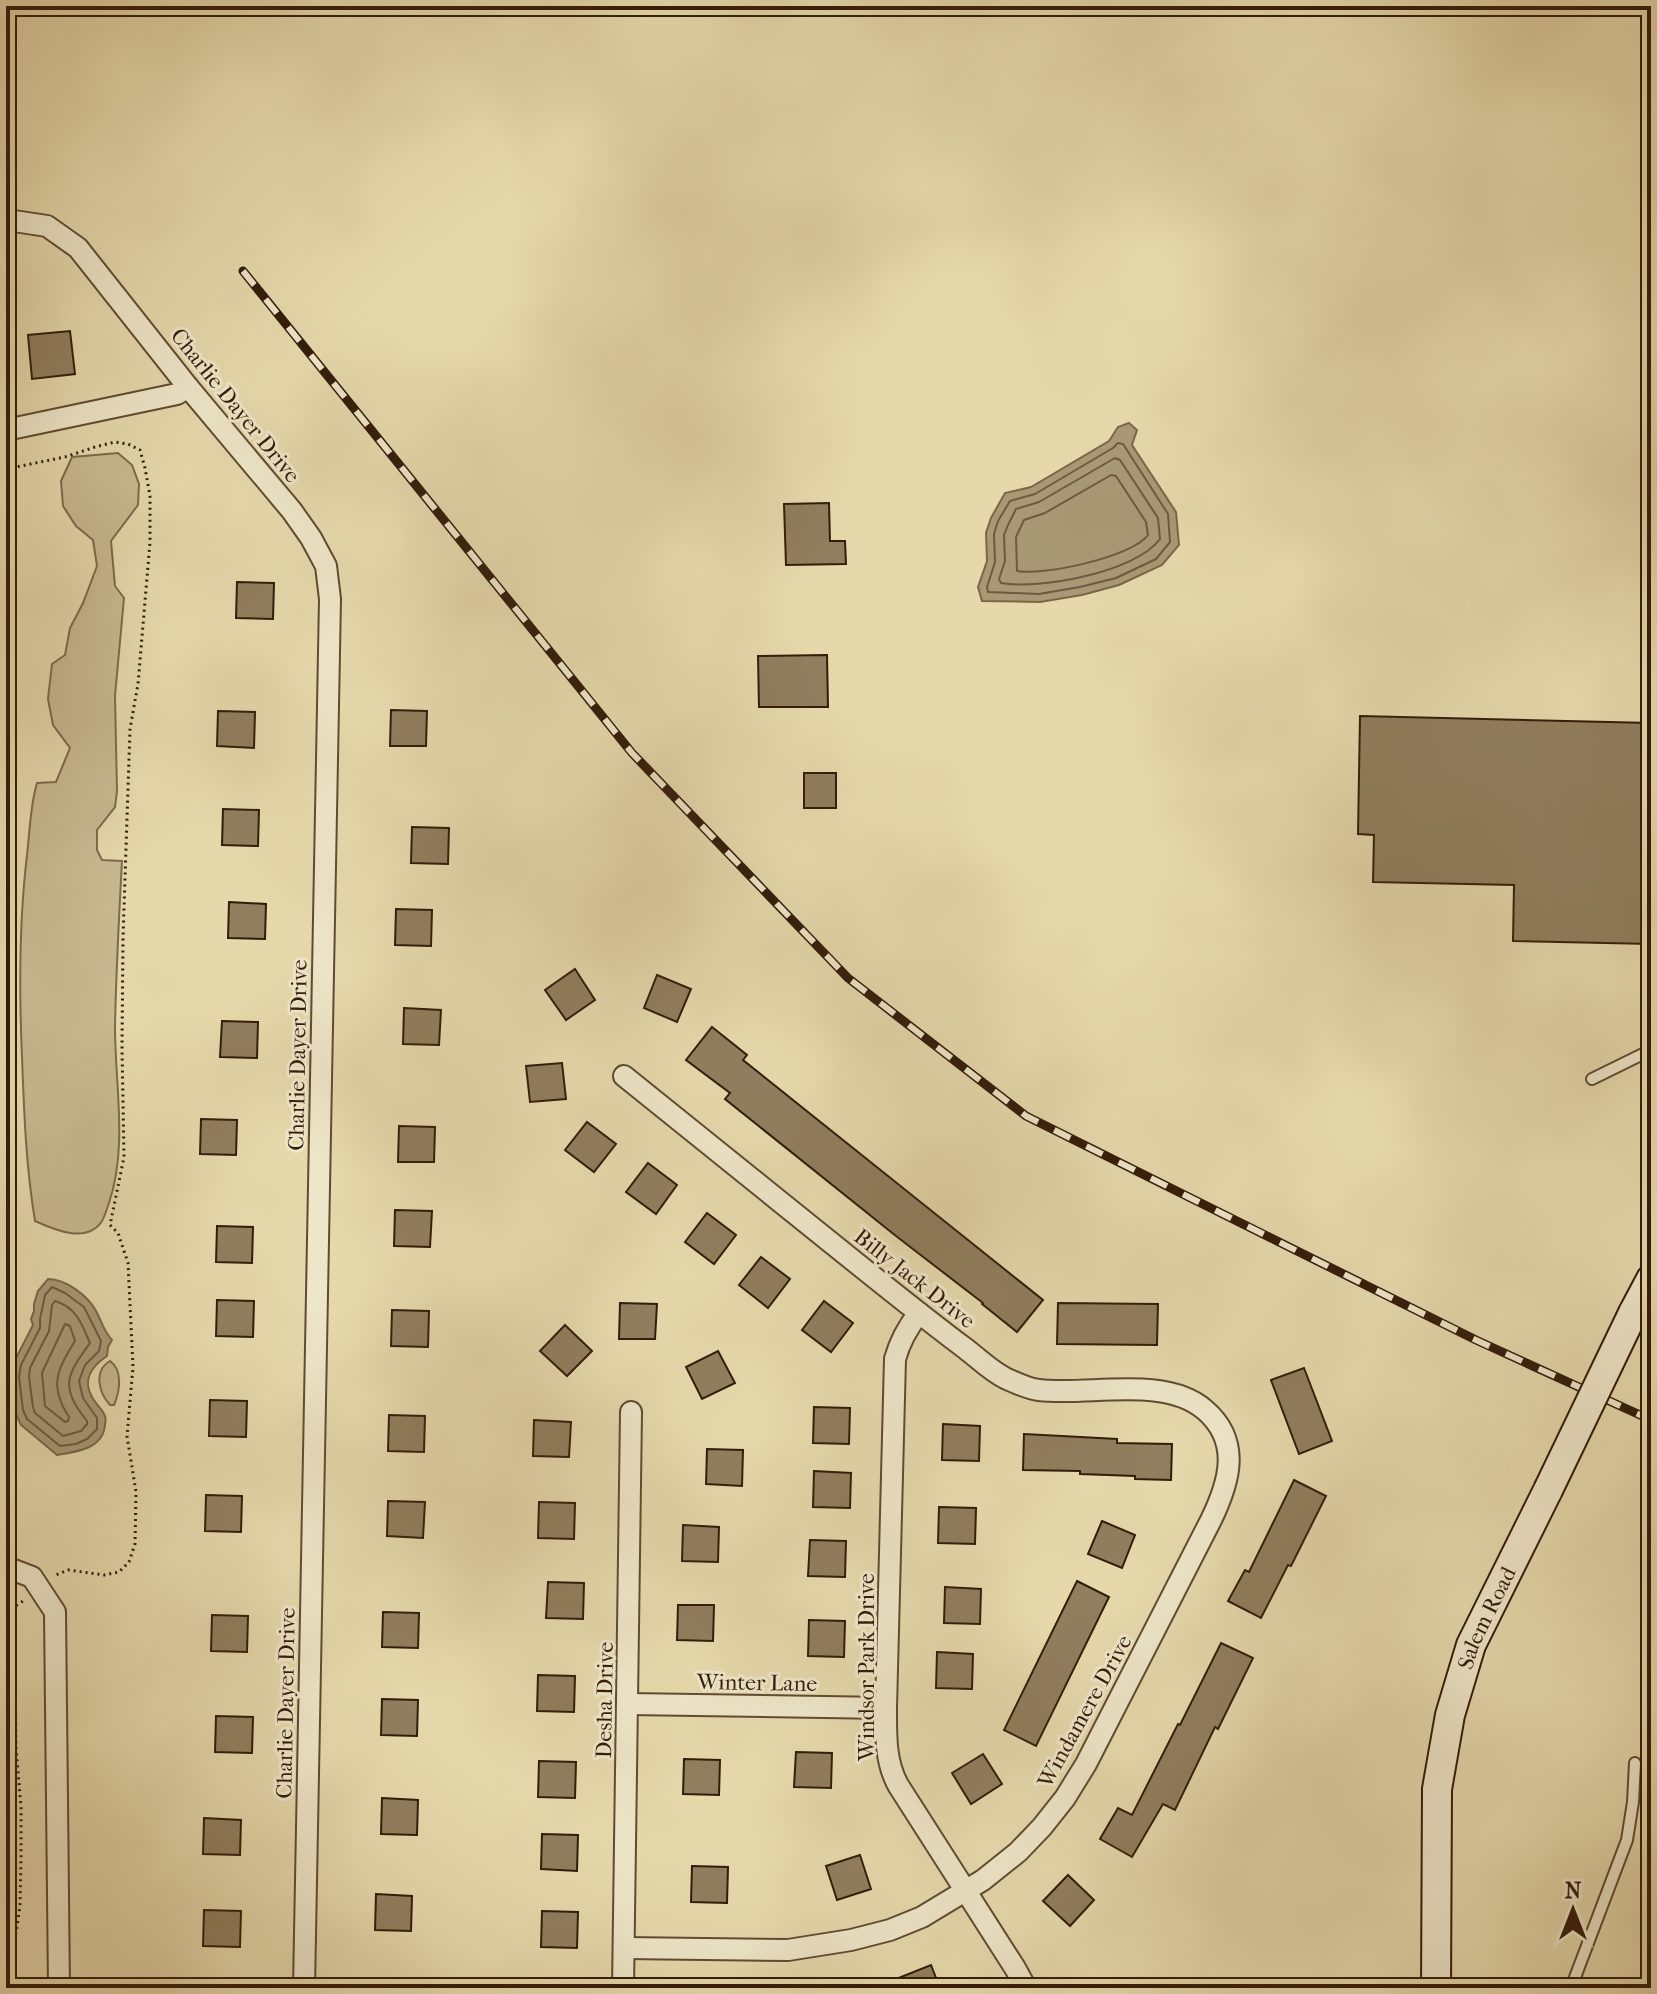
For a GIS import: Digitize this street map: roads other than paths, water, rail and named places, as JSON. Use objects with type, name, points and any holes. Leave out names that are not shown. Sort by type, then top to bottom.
[{"type":"main road","name":"Salem Road","points":[[1436,1988],[1437,1789],[1450,1715],[1471,1645],[1651,1279]]},
{"type":"street","name":"Charlie Dayer Drive","points":[[6,221],[47,226],[78,248],[188,387],[292,511],[326,566],[330,599],[304,1988]]},
{"type":"street","points":[[6,430],[177,394],[188,387]]},
{"type":"street","name":"Billy Jack Drive","points":[[624,1076],[1002,1376],[1038,1390],[1163,1392],[1184,1397],[1215,1419]]},
{"type":"street","name":"Windsor Park Drive","points":[[919,1313],[899,1342],[895,1359],[886,1708],[890,1771],[1026,1988]]},
{"type":"street","name":"Desha Drive","points":[[623,1988],[631,1412]]},
{"type":"street","name":"Windamere Drive","points":[[624,1948],[788,1950],[851,1940],[890,1930],[922,1917],[983,1880],[1018,1852],[1065,1798],[1093,1751],[1223,1494],[1229,1471],[1228,1452],[1224,1435],[1215,1419]]},
{"type":"street","points":[[6,1567],[32,1577],[55,1612],[59,1988]]},
{"type":"street","name":"Winter Lane","points":[[628,1704],[886,1708]]},
{"type":"lane","points":[[1592,1079],[1651,1050]]},
{"type":"lane","points":[[1571,1988],[1627,1840],[1635,1763]]},
{"type":"water","points":[[1129,423],[1137,430],[1132,445],[1176,512],[1179,545],[1162,565],[1119,585],[1040,602],[982,601],[978,587],[987,561],[986,533],[1005,493],[1031,487],[1109,441],[1118,427]]},
{"type":"water","points":[[48,1279],[69,1285],[82,1294],[112,1340],[107,1356],[97,1364],[88,1379],[89,1391],[105,1417],[103,1433],[87,1448],[57,1455],[21,1425],[15,1412],[11,1376],[13,1364],[33,1325],[31,1319],[38,1291]]},
{"type":"railway","points":[[243,271],[632,753],[848,978],[1026,1116],[1476,1340],[1651,1420]]}]
